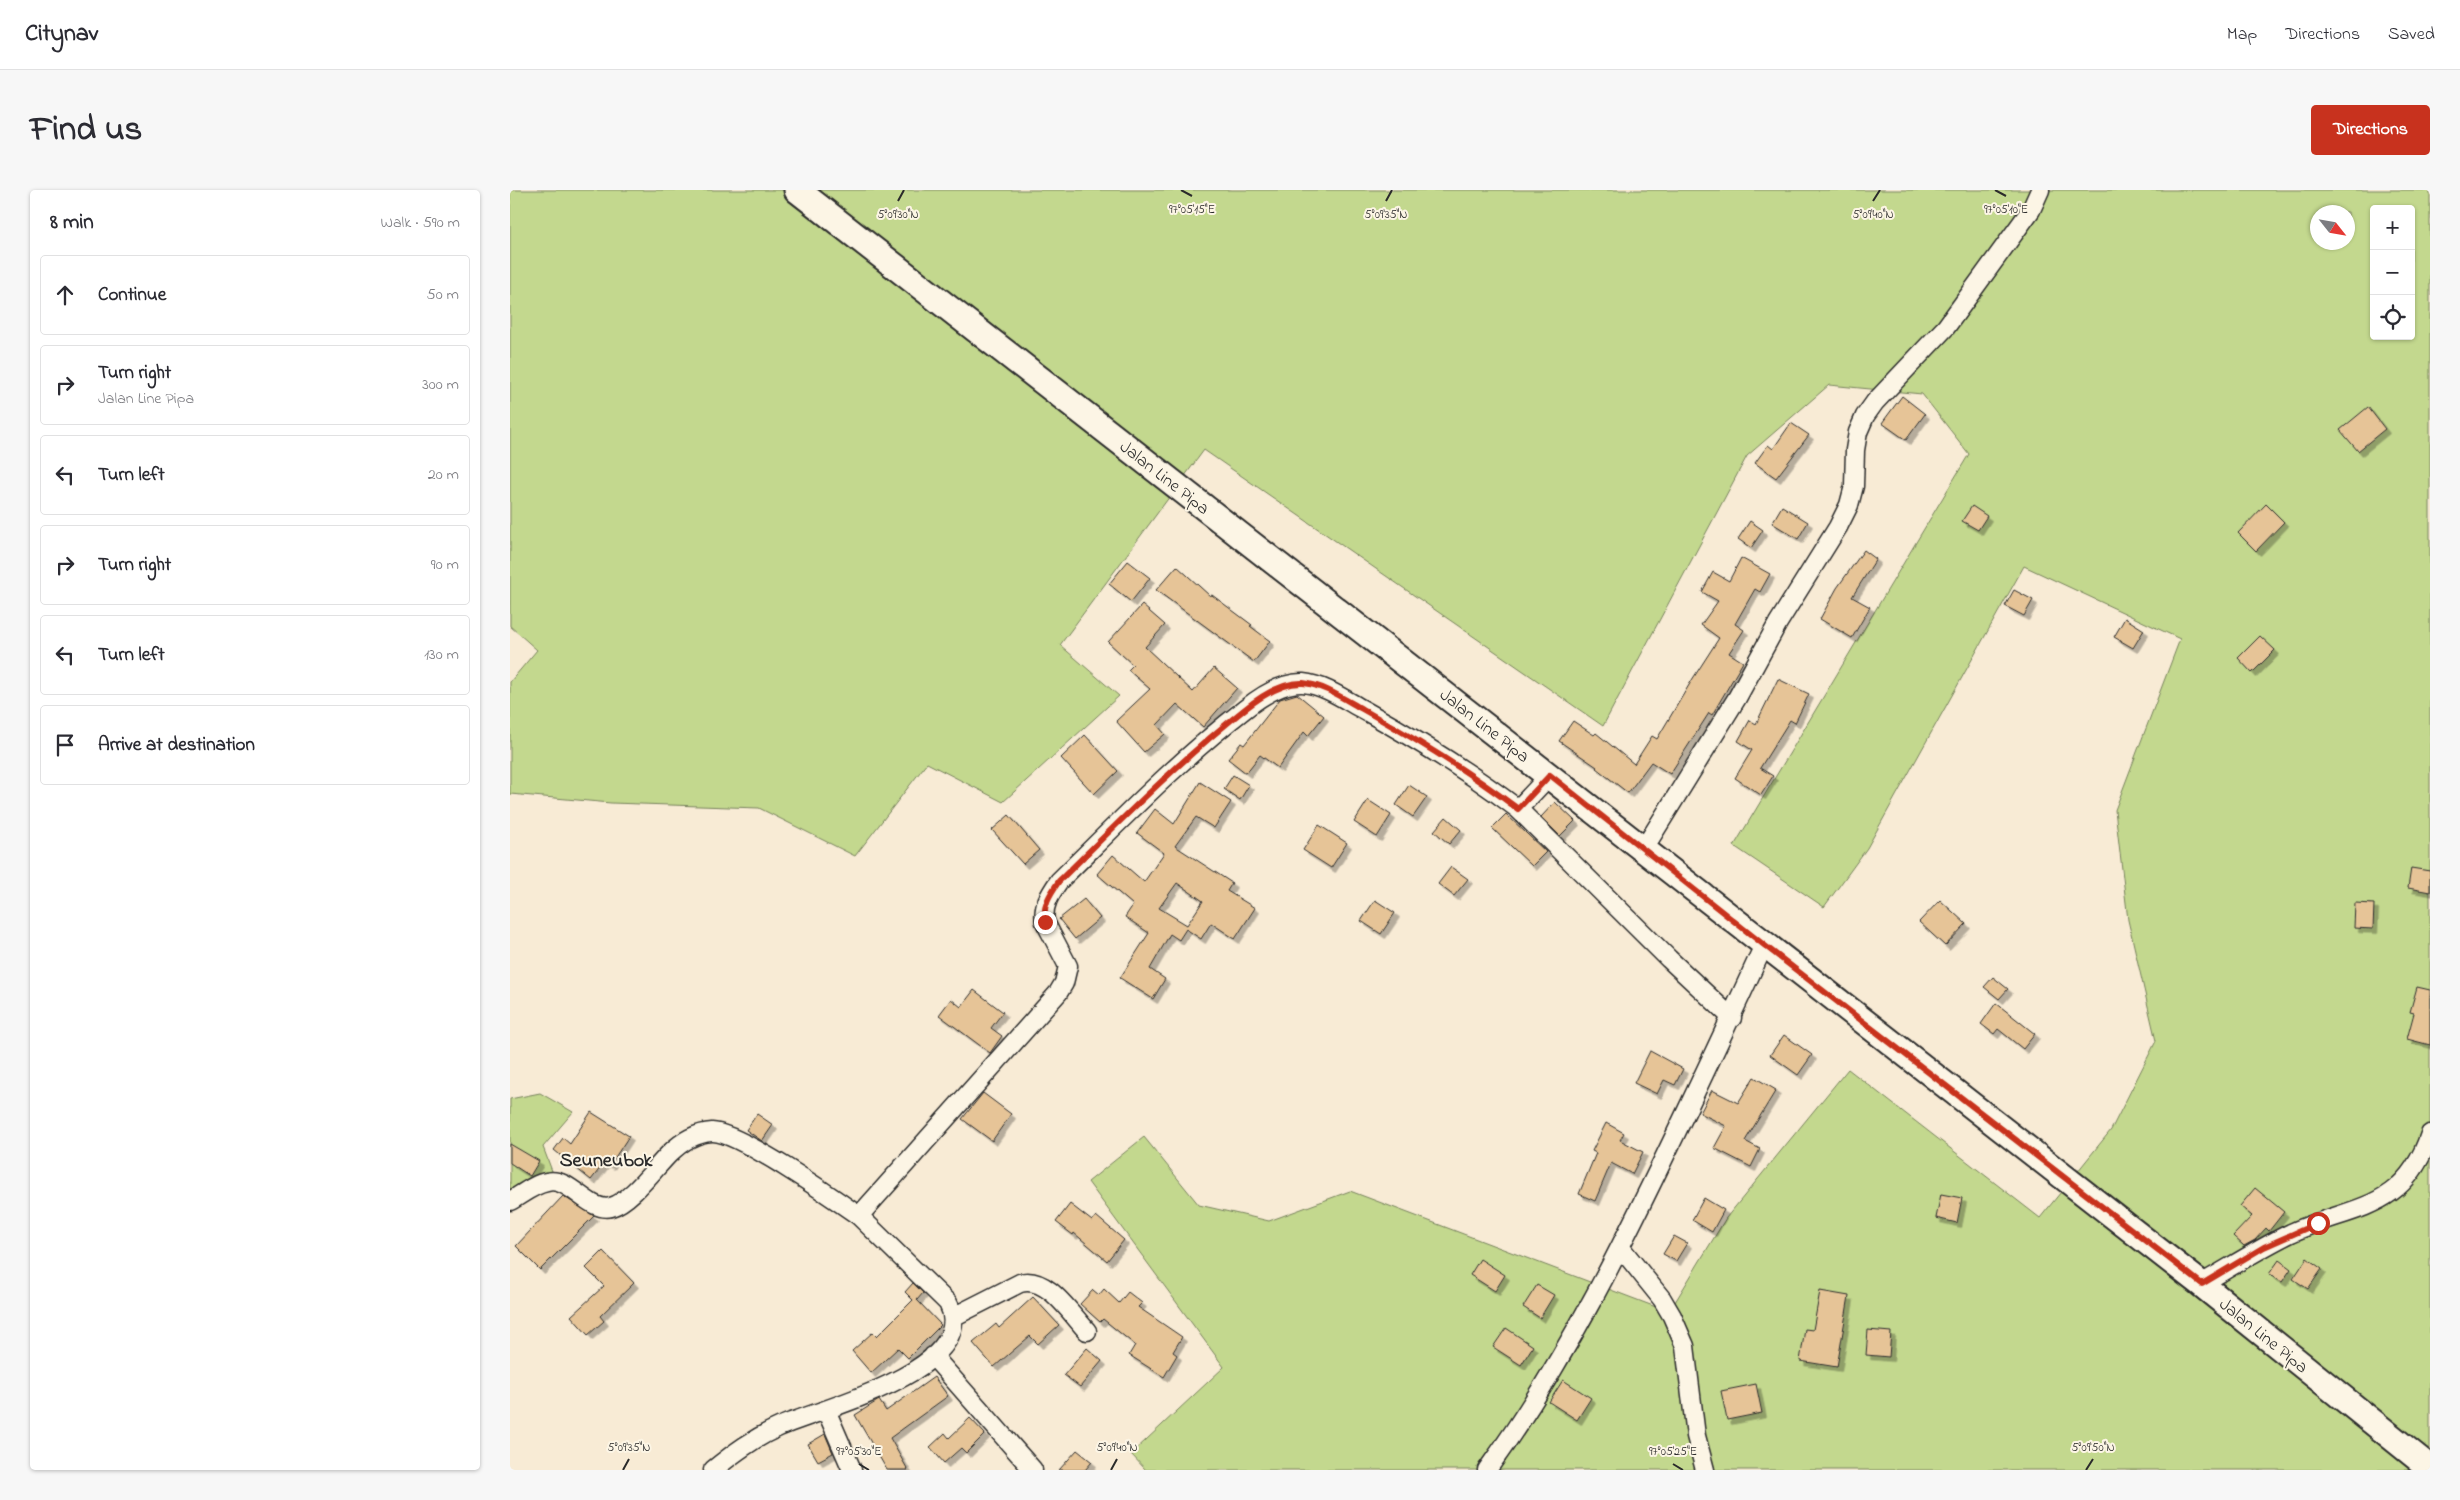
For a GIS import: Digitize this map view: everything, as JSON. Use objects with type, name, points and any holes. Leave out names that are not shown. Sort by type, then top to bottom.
[{"type":"main road","name":"Jalan Line Pipa","points":[[797,190],[1550,775],[1764,945],[2202,1284],[2430,1468]]},
{"type":"street","points":[[1643,850],[1738,698],[1778,623],[1838,527],[1849,505],[1854,486],[1855,450],[1858,432],[1865,416],[1875,402],[1946,327],[2031,210],[2040,190]]},
{"type":"street","points":[[858,1216],[1058,993],[1064,983],[1068,966],[1045,922],[1044,914],[1048,896],[1059,881],[1182,764],[1246,708],[1291,684],[1304,683],[1320,687],[1406,734],[1487,786],[1518,809],[1669,959],[1732,1018]]},
{"type":"street","points":[[1518,809],[1550,775]]},
{"type":"street","points":[[1487,1470],[1530,1408],[1621,1248],[1732,1018],[1764,945]]},
{"type":"street","points":[[510,1201],[539,1184],[548,1181],[560,1182],[597,1205],[612,1207],[624,1200],[678,1145],[695,1135],[713,1132],[728,1135],[751,1147],[858,1216],[938,1291],[948,1303],[953,1317],[949,1340],[933,1356],[896,1381],[853,1401],[758,1437],[713,1470]]},
{"type":"street","points":[[2202,1284],[2292,1233],[2365,1208],[2382,1199],[2398,1186],[2413,1169],[2430,1134]]},
{"type":"street","points":[[1621,1248],[1662,1299],[1672,1316],[1685,1346],[1696,1436],[1705,1470]]},
{"type":"street","points":[[953,1317],[1020,1283],[1031,1281],[1047,1288],[1087,1331]]},
{"type":"street","points":[[933,1356],[1033,1470]]},
{"type":"street","points":[[826,1410],[852,1470]]},
{"type":"green space","points":[[510,190],[2430,190],[2430,1470],[1146,1470],[1131,1454],[1224,1367],[1088,1182],[1144,1137],[1199,1205],[1269,1221],[1350,1191],[1669,1312],[1726,1218],[1848,1069],[2040,1218],[2111,1130],[2156,1041],[2128,920],[2115,810],[2180,639],[2024,566],[1867,848],[1824,907],[1734,846],[1969,454],[1922,394],[1829,385],[1747,456],[1603,726],[1204,450],[1060,645],[1119,696],[1003,802],[927,763],[855,856],[759,808],[611,803],[510,794],[510,682],[537,650],[510,626]]},
{"type":"green space","points":[[540,1093],[573,1112],[543,1147],[552,1171],[510,1189],[510,1099]]},
{"type":"building","points":[[1902,396],[1925,414],[1906,440],[1882,423]]},
{"type":"building","points":[[2368,407],[2385,429],[2358,451],[2340,430]]},
{"type":"building","points":[[1791,423],[1809,435],[1776,478],[1755,463],[1768,445],[1773,449]]},
{"type":"building","points":[[2266,504],[2284,522],[2256,551],[2238,533]]},
{"type":"building","points":[[1782,506],[1808,522],[1798,539],[1772,523]]},
{"type":"building","points":[[1972,506],[1987,516],[1978,530],[1962,521]]},
{"type":"building","points":[[1750,521],[1763,530],[1751,548],[1738,539]]},
{"type":"building","points":[[1864,550],[1876,559],[1852,597],[1870,607],[1852,638],[1820,619],[1837,588]]},
{"type":"building","points":[[1741,558],[1770,574],[1760,592],[1755,589],[1735,624],[1744,630],[1729,653],[1743,662],[1712,715],[1709,713],[1670,774],[1651,762],[1628,793],[1597,767],[1559,741],[1573,721],[1594,735],[1596,733],[1634,764],[1652,736],[1657,739],[1719,638],[1701,625],[1718,601],[1702,592],[1713,572],[1729,581]]},
{"type":"building","points":[[1128,561],[1150,578],[1131,602],[1109,584]]},
{"type":"building","points":[[1177,566],[1210,596],[1212,595],[1252,625],[1250,626],[1270,641],[1254,662],[1156,590]]},
{"type":"building","points":[[2014,590],[2033,600],[2024,616],[2005,606]]},
{"type":"building","points":[[1142,605],[1165,625],[1145,647],[1193,692],[1214,668],[1237,688],[1203,727],[1177,704],[1157,725],[1165,734],[1144,752],[1116,721],[1150,689],[1128,670],[1133,665],[1108,642]]},
{"type":"building","points":[[2125,618],[2144,630],[2133,648],[2114,637]]},
{"type":"building","points":[[2260,636],[2275,650],[2252,673],[2238,658]]},
{"type":"building","points":[[1778,679],[1809,694],[1795,723],[1790,720],[1760,768],[1773,776],[1761,795],[1735,778],[1752,750],[1738,741],[1750,720],[1756,724]]},
{"type":"building","points":[[1297,694],[1324,716],[1308,736],[1304,732],[1278,768],[1260,755],[1246,773],[1228,759],[1241,743],[1244,745],[1280,699]]},
{"type":"building","points":[[1085,735],[1118,771],[1094,794],[1061,758]]},
{"type":"building","points":[[1233,775],[1249,785],[1240,800],[1224,789]]},
{"type":"building","points":[[1200,782],[1231,802],[1214,828],[1196,817],[1175,846],[1232,883],[1227,891],[1255,908],[1235,939],[1211,923],[1201,939],[1186,929],[1179,940],[1170,934],[1150,969],[1165,979],[1153,999],[1120,978],[1149,933],[1125,917],[1133,905],[1097,874],[1113,855],[1144,882],[1164,853],[1137,833],[1155,809],[1174,824]],"holes":[[[1177,883],[1203,901],[1187,925],[1159,908]]]},
{"type":"building","points":[[1409,785],[1427,797],[1413,817],[1396,805]]},
{"type":"building","points":[[1368,800],[1391,815],[1377,837],[1354,822]]},
{"type":"building","points":[[1555,802],[1575,821],[1560,836],[1541,817]]},
{"type":"building","points":[[1506,814],[1546,852],[1532,866],[1492,828]]},
{"type":"building","points":[[1009,815],[1039,850],[1023,864],[992,830]]},
{"type":"building","points":[[1446,817],[1461,830],[1449,844],[1434,831]]},
{"type":"building","points":[[1319,825],[1347,843],[1331,868],[1303,850]]},
{"type":"building","points":[[1451,867],[1468,879],[1454,896],[1438,884]]},
{"type":"building","points":[[2411,868],[2430,871],[2430,892],[2408,888]]},
{"type":"building","points":[[1084,899],[1100,918],[1075,939],[1059,919]]},
{"type":"building","points":[[1375,900],[1395,913],[1381,934],[1361,921]]},
{"type":"building","points":[[1940,900],[1966,924],[1945,946],[1919,922]]},
{"type":"building","points":[[2355,903],[2374,904],[2373,929],[2354,928]]},
{"type":"building","points":[[1993,977],[2008,989],[1999,999],[1984,987]]},
{"type":"building","points":[[2417,987],[2430,990],[2430,1045],[2407,1039],[2414,1013],[2410,1012]]},
{"type":"building","points":[[974,990],[1003,1012],[991,1028],[1002,1036],[990,1053],[939,1015],[951,999],[961,1007]]},
{"type":"building","points":[[1996,1003],[2035,1034],[2023,1049],[1998,1029],[1994,1034],[1981,1024]]},
{"type":"building","points":[[1784,1035],[1812,1055],[1798,1075],[1770,1055]]},
{"type":"building","points":[[1650,1051],[1683,1069],[1675,1085],[1664,1080],[1657,1094],[1634,1083]]},
{"type":"building","points":[[1754,1077],[1776,1090],[1745,1141],[1760,1149],[1751,1167],[1714,1148],[1726,1126],[1700,1113],[1712,1090],[1738,1103]]},
{"type":"building","points":[[983,1093],[1011,1114],[992,1141],[962,1119]]},
{"type":"building","points":[[591,1112],[629,1136],[610,1165],[605,1162],[591,1180],[554,1150],[563,1138],[570,1144]]},
{"type":"building","points":[[757,1114],[773,1125],[762,1141],[746,1130]]},
{"type":"building","points":[[1606,1123],[1624,1133],[1620,1140],[1643,1152],[1632,1174],[1611,1163],[1595,1201],[1579,1194],[1596,1153],[1592,1151]]},
{"type":"building","points":[[510,1144],[539,1161],[530,1176],[510,1163]]},
{"type":"building","points":[[2255,1188],[2284,1212],[2269,1231],[2266,1228],[2255,1240],[2244,1246],[2233,1236],[2252,1216],[2240,1206]]},
{"type":"building","points":[[1941,1194],[1962,1198],[1957,1223],[1936,1218]]},
{"type":"building","points":[[563,1196],[594,1216],[540,1270],[516,1246]]},
{"type":"building","points":[[1704,1198],[1724,1210],[1712,1232],[1692,1220]]},
{"type":"building","points":[[1070,1204],[1092,1221],[1096,1216],[1124,1240],[1107,1261],[1074,1233],[1073,1235],[1056,1222]]},
{"type":"building","points":[[1674,1236],[1687,1243],[1676,1261],[1663,1254]]},
{"type":"building","points":[[603,1251],[634,1283],[600,1316],[604,1321],[588,1335],[571,1316],[604,1286],[586,1268]]},
{"type":"building","points":[[2307,1258],[2322,1269],[2308,1289],[2293,1279]]},
{"type":"building","points":[[1480,1259],[1505,1275],[1495,1291],[1470,1275]]},
{"type":"building","points":[[2279,1260],[2291,1269],[2282,1282],[2269,1274]]},
{"type":"building","points":[[913,1283],[923,1293],[917,1300],[941,1325],[908,1358],[898,1348],[871,1373],[852,1351],[873,1332],[877,1336],[913,1300],[905,1292]]},
{"type":"building","points":[[1537,1285],[1554,1295],[1540,1318],[1523,1307]]},
{"type":"building","points":[[1104,1289],[1119,1303],[1128,1292],[1142,1303],[1138,1307],[1182,1337],[1173,1352],[1177,1355],[1164,1377],[1129,1355],[1135,1345],[1103,1319],[1100,1322],[1080,1304],[1093,1290],[1099,1295]]},
{"type":"building","points":[[1820,1291],[1849,1296],[1837,1367],[1800,1361],[1805,1329],[1813,1330]]},
{"type":"building","points":[[1033,1297],[1059,1325],[1038,1344],[1030,1336],[994,1367],[973,1343],[996,1324],[999,1328]]},
{"type":"building","points":[[1506,1328],[1533,1346],[1521,1365],[1493,1347]]},
{"type":"building","points":[[1868,1330],[1891,1332],[1889,1357],[1866,1355]]},
{"type":"building","points":[[1087,1348],[1102,1361],[1080,1387],[1064,1375]]},
{"type":"building","points":[[934,1377],[948,1396],[890,1438],[908,1470],[887,1470],[855,1415],[879,1400],[886,1411]]},
{"type":"building","points":[[1563,1380],[1591,1398],[1577,1420],[1549,1402]]},
{"type":"building","points":[[1756,1384],[1762,1413],[1727,1420],[1721,1391]]},
{"type":"building","points":[[970,1418],[985,1434],[966,1453],[961,1448],[944,1463],[930,1447],[945,1433],[949,1438]]},
{"type":"building","points":[[825,1434],[833,1453],[818,1461],[808,1444]]},
{"type":"building","points":[[1077,1450],[1092,1462],[1085,1470],[1059,1470]]},
{"type":"district","name":"Seuneubok","points":[[606,1159]]},
{"type":"route","points":[[1045,922],[1044,914],[1048,896],[1059,881],[1182,764],[1246,708],[1280,688],[1291,684],[1304,683],[1320,687],[1336,695],[1406,734],[1444,757],[1518,809],[1550,775],[1764,945],[2202,1284],[2264,1247],[2318,1223]]}]
